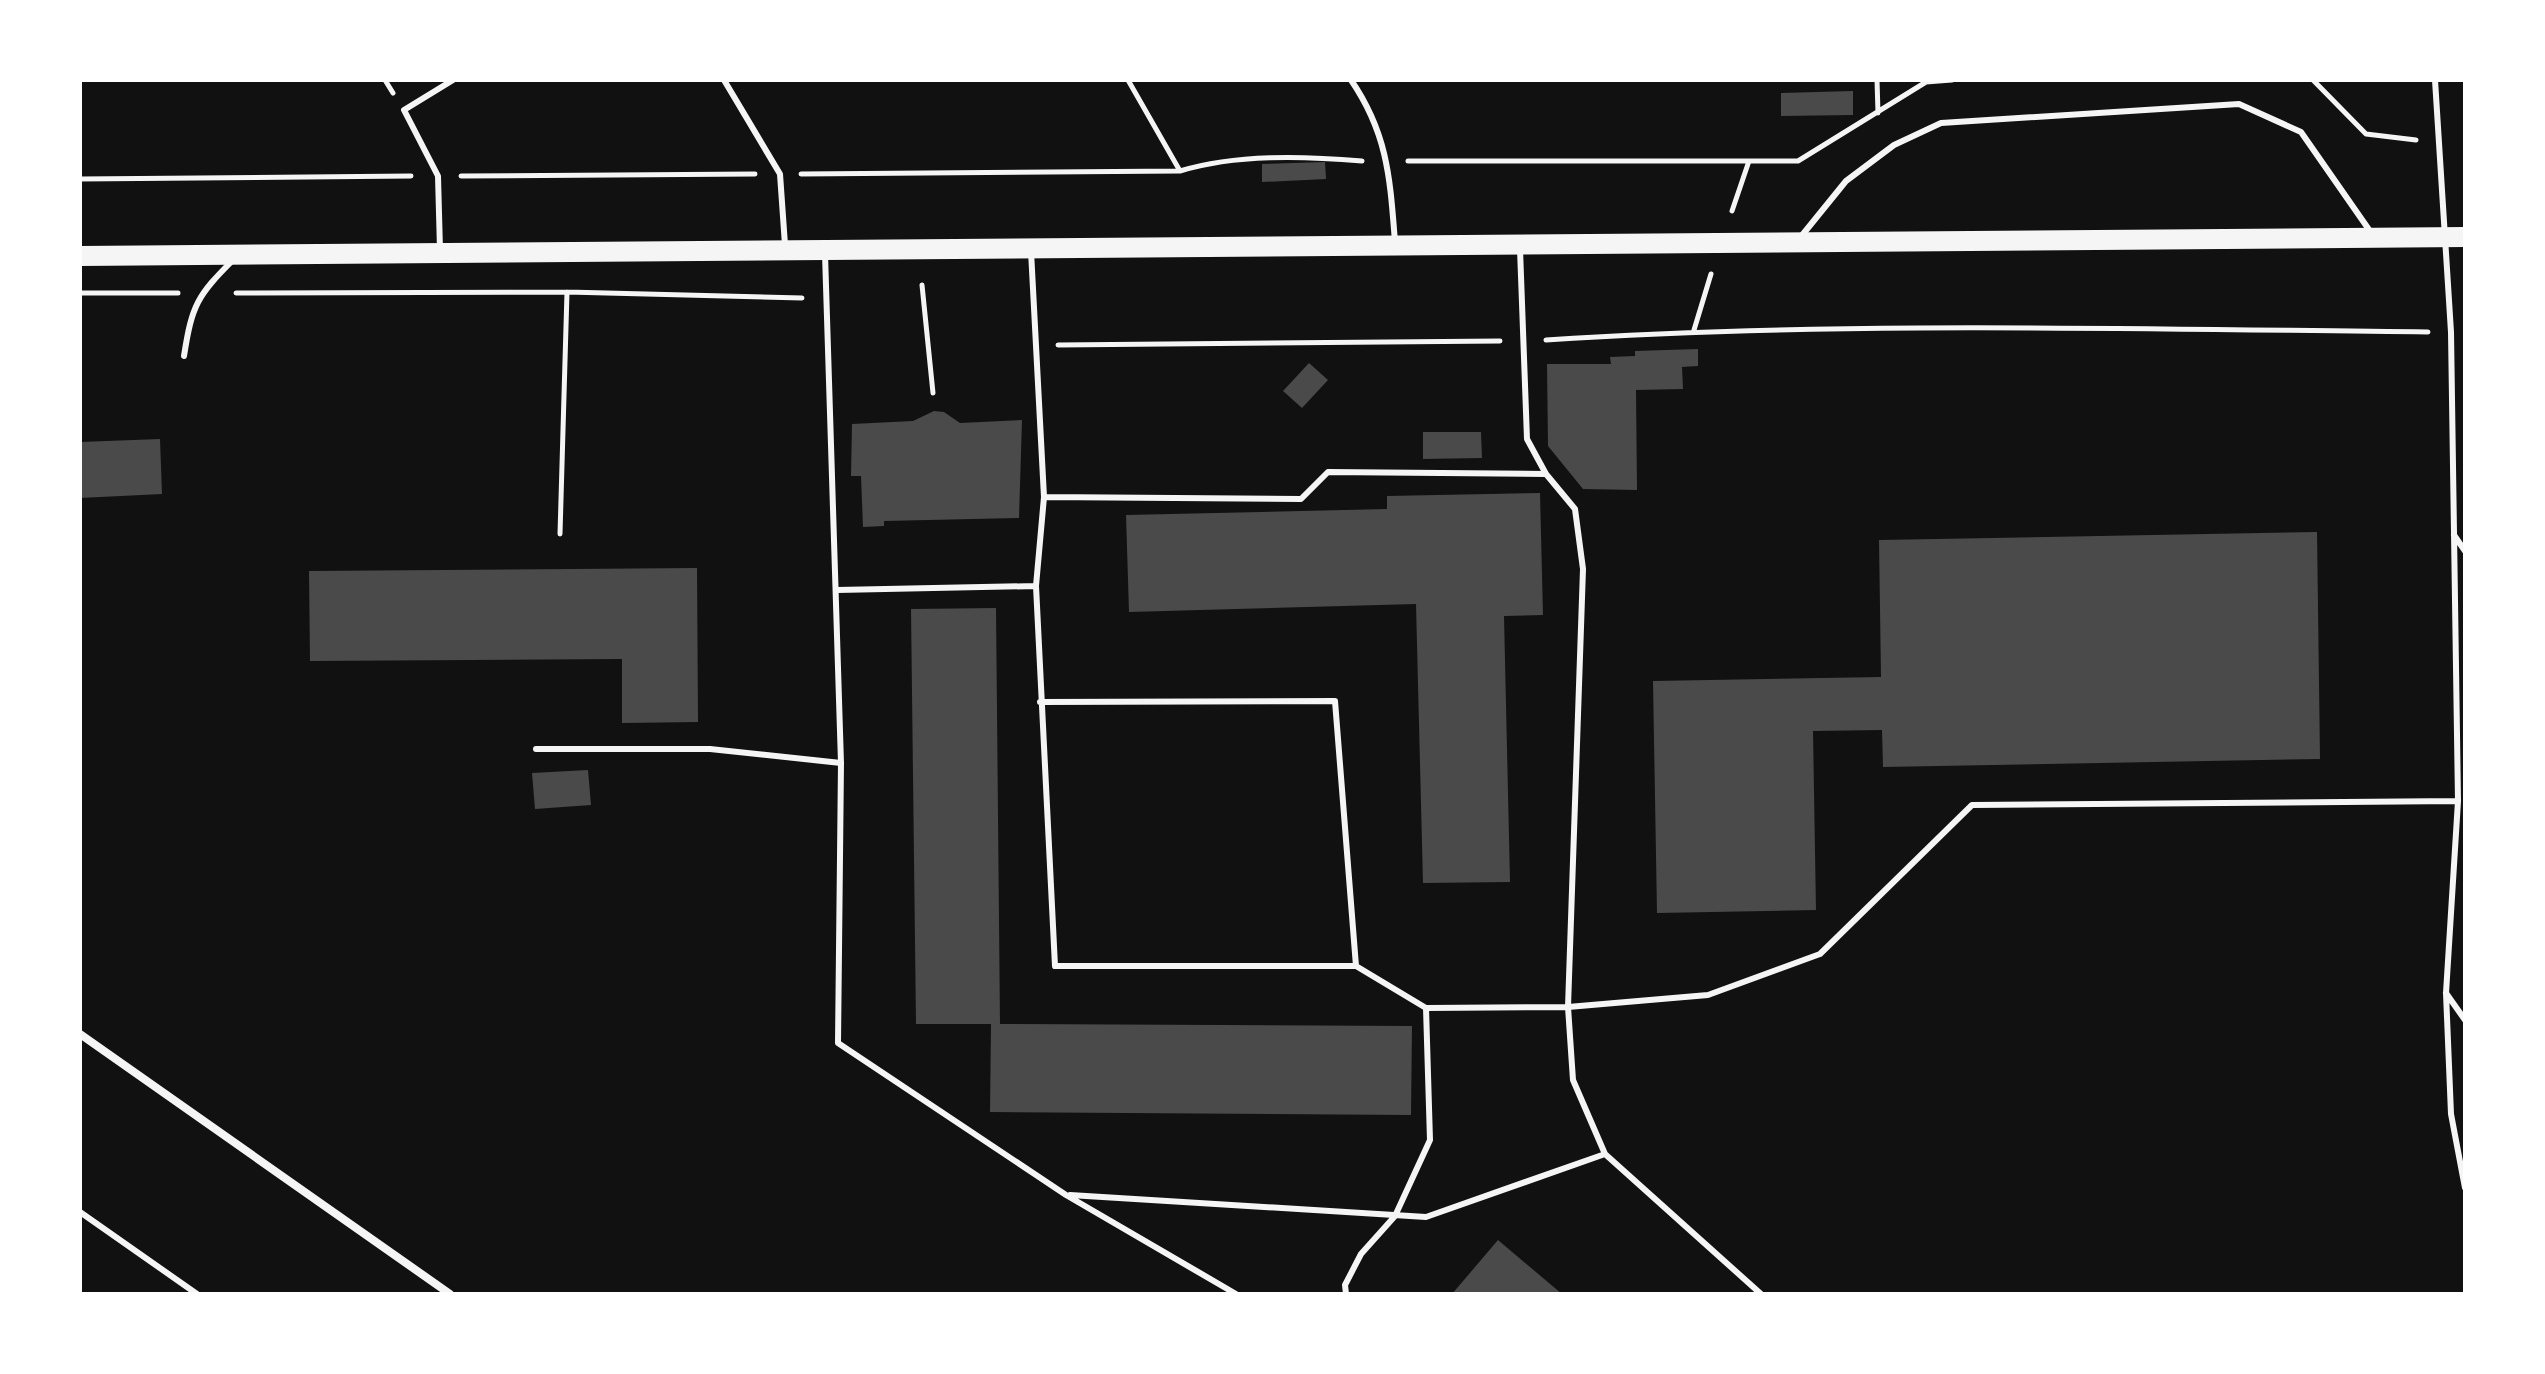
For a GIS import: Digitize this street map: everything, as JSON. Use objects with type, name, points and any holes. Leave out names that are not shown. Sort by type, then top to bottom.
[{"type":"main road","points":[[80,256],[2455,237]]},
{"type":"street","points":[[80,1034],[450,1294]]},
{"type":"lane","points":[[440,253],[438,176],[404,110],[453,80]]},
{"type":"lane","points":[[724,80],[780,174],[785,250]]},
{"type":"lane","points":[[1351,80],[1362,97],[1389,163],[1395,245]]},
{"type":"lane","points":[[2435,80],[2455,237],[2451,332],[2458,801],[2446,993],[2451,1114],[2465,1188]]},
{"type":"lane","points":[[1796,242],[1846,181],[1894,145],[1941,123],[2239,104],[2301,132],[2374,237]]},
{"type":"lane","points":[[1520,246],[1520,341],[1527,439],[1546,474],[1575,509],[1583,569],[1568,1007],[1573,1080],[1605,1154],[1761,1294]]},
{"type":"lane","points":[[1031,248],[1044,497],[1036,586],[1055,966],[1356,966],[1426,1008],[1568,1007],[1708,995],[1820,954],[1972,805],[2458,801]]},
{"type":"lane","points":[[824,250],[841,763],[838,1043],[1066,1195],[1236,1294]]},
{"type":"lane","points":[[184,356],[190,318],[201,293],[238,255]]},
{"type":"lane","points":[[1044,497],[1301,499],[1328,472],[1546,474]]},
{"type":"lane","points":[[2454,535],[2465,551]]},
{"type":"lane","points":[[837,590],[1036,586]]},
{"type":"lane","points":[[1040,702],[1335,701],[1356,966]]},
{"type":"lane","points":[[536,749],[710,749],[841,763]]},
{"type":"lane","points":[[2446,993],[2465,1020]]},
{"type":"lane","points":[[1346,1294],[1345,1285],[1361,1254],[1395,1216],[1430,1140],[1426,1008]]},
{"type":"lane","points":[[1066,1195],[1426,1217],[1605,1154]]},
{"type":"lane","points":[[80,1212],[197,1294]]},
{"type":"path","points":[[1128,80],[1180,171]]},
{"type":"path","points":[[1877,80],[1878,113]]},
{"type":"path","points":[[80,179],[1180,171],[1210,162],[1328,158],[1389,163],[1432,159],[1798,161],[1926,82],[1952,80]]},
{"type":"path","points":[[2313,80],[2366,134],[2441,143]]},
{"type":"path","points":[[922,285],[933,393]]},
{"type":"path","points":[[80,293],[567,292],[827,299]]},
{"type":"path","points":[[560,534],[567,292]]},
{"type":"path","points":[[1037,345],[1520,341],[1694,330],[2057,328],[2451,332]]},
{"type":"building","points":[[1853,91],[1853,115],[1781,116],[1781,93]]},
{"type":"building","points":[[1325,162],[1326,179],[1262,182],[1262,164]]},
{"type":"building","points":[[1698,349],[1698,366],[1682,367],[1683,389],[1636,390],[1637,490],[1583,489],[1548,446],[1547,364],[1611,364],[1610,357],[1635,356],[1635,351]]},
{"type":"building","points":[[1309,363],[1328,380],[1302,408],[1283,391]]},
{"type":"building","points":[[934,411],[944,412],[960,423],[1022,420],[1019,518],[884,521],[884,526],[863,527],[861,476],[851,476],[852,424],[913,421]]},
{"type":"building","points":[[1423,432],[1481,432],[1482,458],[1423,459]]},
{"type":"building","points":[[160,439],[162,494],[80,498],[80,442]]},
{"type":"building","points":[[1540,493],[1543,615],[1504,616],[1510,882],[1423,883],[1416,604],[1129,612],[1126,515],[1387,509],[1387,496]]},
{"type":"building","points":[[2317,532],[2320,759],[1883,767],[1882,730],[1813,731],[1816,910],[1657,913],[1653,681],[1881,677],[1879,540]]},
{"type":"building","points":[[697,568],[698,722],[622,723],[622,659],[310,661],[309,571]]},
{"type":"building","points":[[996,608],[1000,1024],[1412,1026],[1411,1115],[990,1112],[991,1024],[916,1024],[911,609]]},
{"type":"building","points":[[588,770],[591,805],[535,809],[532,773]]},
{"type":"building","points":[[1498,1240],[1562,1294],[1452,1294]]}]
